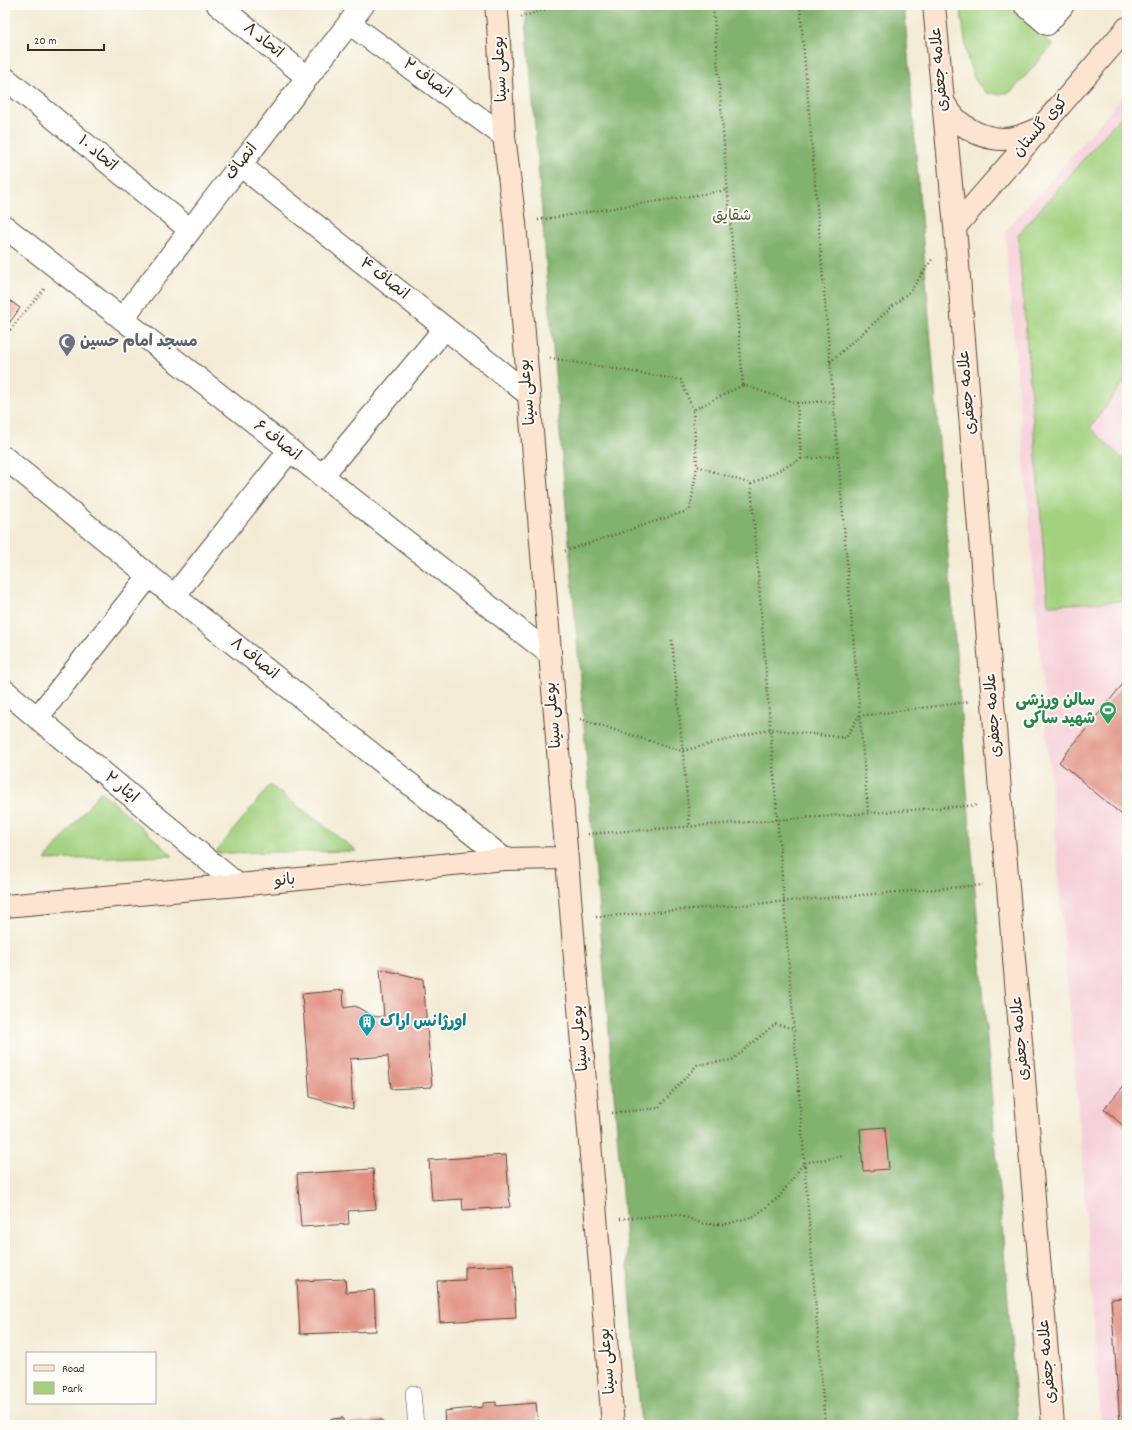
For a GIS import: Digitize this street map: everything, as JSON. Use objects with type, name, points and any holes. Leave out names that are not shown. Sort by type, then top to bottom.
[{"type":"street","name":"اتحاد ۸","points":[[218,5],[307,77]]},
{"type":"street","name":"انصاف","points":[[122,318],[363,5]]},
{"type":"street","name":"علامه جعفری","points":[[934,5],[955,227],[992,698],[1053,1425]]},
{"type":"street","points":[[1025,5],[1047,24],[1063,5]]},
{"type":"street","name":"بوعلی سینا","points":[[497,14],[504,136],[515,223],[613,1425]]},
{"type":"street","name":"انصاف ۲","points":[[349,23],[504,136]]},
{"type":"street","name":"کوی گلستان","points":[[955,227],[1041,127],[1126,32]]},
{"type":"street","name":"اتحاد ۱۰","points":[[5,78],[190,230]]},
{"type":"street","points":[[942,100],[954,118],[970,129],[984,136],[1003,139],[1018,137],[1041,127]]},
{"type":"street","name":"انصاف ۴","points":[[240,165],[528,394]]},
{"type":"street","name":"انصاف ۶","points":[[5,227],[550,654]]},
{"type":"street","points":[[322,476],[445,328]]},
{"type":"street","points":[[174,596],[290,450]]},
{"type":"street","name":"انصاف ۸","points":[[5,458],[149,576],[504,859]]},
{"type":"street","points":[[37,718],[149,576]]},
{"type":"street","name":"ایثار ۲","points":[[5,691],[238,886]]},
{"type":"street","name":"بانو","points":[[5,906],[238,886],[504,859],[566,858]]},
{"type":"lane","points":[[413,1393],[416,1425]]},
{"type":"path","points":[[497,14],[560,5]]},
{"type":"path","points":[[713,5],[743,385]]},
{"type":"path","points":[[800,5],[868,814]]},
{"type":"path","points":[[515,223],[728,190]]},
{"type":"path","points":[[830,362],[911,290],[955,227]]},
{"type":"path","points":[[5,336],[60,270]]},
{"type":"path","points":[[525,354],[682,380],[693,410],[697,466],[690,510],[542,559]]},
{"type":"path","points":[[693,410],[743,385],[797,403],[833,400]]},
{"type":"path","points":[[797,403],[801,459]]},
{"type":"path","points":[[697,466],[751,484],[801,459],[838,456]]},
{"type":"path","points":[[751,484],[825,1425]]},
{"type":"path","points":[[672,640],[690,827]]},
{"type":"path","points":[[859,716],[992,698]]},
{"type":"path","points":[[554,711],[682,751],[770,729],[846,738],[859,716]]},
{"type":"path","points":[[564,836],[1001,804]]},
{"type":"path","points":[[571,919],[1008,884]]},
{"type":"path","points":[[587,1116],[658,1108],[697,1064],[732,1060],[775,1024],[794,1029]]},
{"type":"path","points":[[596,1222],[677,1214],[704,1224],[726,1224],[754,1216],[779,1197],[804,1163],[843,1156]]},
{"type":"shaded area","points":[[1127,92],[1127,1425],[1101,1425],[1080,1135],[1005,232]]},
{"type":"green space","name":"شقایق","points":[[525,5],[904,5],[1018,1425],[641,1425]]},
{"type":"green space","points":[[960,5],[1005,5],[1053,45],[1011,92],[998,94],[986,93],[975,80],[968,61]]},
{"type":"green space","points":[[1127,109],[1127,377],[1090,428],[1127,463],[1127,601],[1048,605],[1018,235]]},
{"type":"green space","points":[[270,785],[357,851],[215,853]]},
{"type":"green space","points":[[101,791],[173,856],[45,860]]},
{"type":"building","points":[[5,297],[20,308],[5,329]]},
{"type":"building","points":[[1127,375],[1127,386],[1122,382]]},
{"type":"building","name":"سالن ورزشی شهید ساکی","points":[[1123,684],[1127,688],[1127,819],[1059,762]]},
{"type":"building","name":"اورژانس اراک","points":[[380,969],[423,979],[432,1087],[391,1089],[388,1056],[350,1059],[353,1109],[310,1097],[302,994],[343,990],[344,1008],[355,1006],[373,1016],[384,1016]]},
{"type":"building","points":[[1127,1082],[1127,1129],[1104,1109]]},
{"type":"building","points":[[885,1127],[889,1169],[863,1171],[860,1129]]},
{"type":"building","points":[[506,1155],[510,1207],[463,1210],[462,1199],[432,1201],[429,1160]]},
{"type":"building","points":[[373,1169],[376,1209],[348,1211],[349,1224],[301,1227],[297,1174]]},
{"type":"building","points":[[513,1265],[516,1318],[440,1322],[437,1281],[465,1280],[465,1267]]},
{"type":"building","points":[[345,1279],[346,1292],[374,1290],[376,1331],[300,1334],[297,1281]]},
{"type":"building","points":[[1127,1298],[1127,1425],[1120,1425],[1111,1299]]},
{"type":"building","points":[[496,1402],[496,1406],[536,1403],[538,1424],[543,1423],[543,1425],[445,1425],[444,1411],[483,1407],[483,1403]]},
{"type":"building","points":[[343,1418],[343,1423],[383,1420],[383,1425],[330,1425],[330,1419]]},
{"type":"place","name":"مسجد امام حسین","points":[[67,357]]},
{"type":"place","name":"سالن ورزشی شهید ساکی","points":[[1108,725]]},
{"type":"place","name":"اورژانس اراک","points":[[367,1037]]}]
